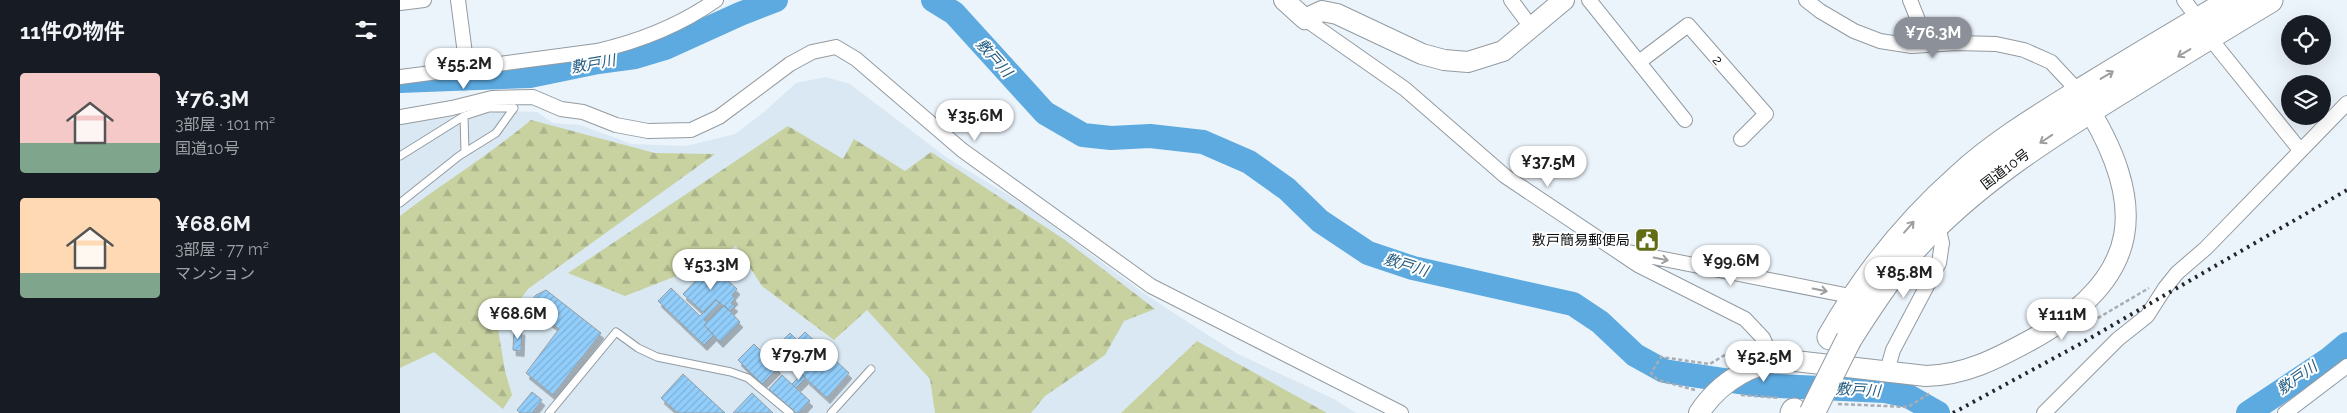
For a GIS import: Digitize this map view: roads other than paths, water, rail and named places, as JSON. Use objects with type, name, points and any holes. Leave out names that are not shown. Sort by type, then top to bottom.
[{"type":"highway","name":"国道10号","points":[[2204,28],[2233,0]]},
{"type":"highway","name":"国道10号","points":[[1800,412],[1840,338],[1855,296],[1902,235],[1960,176],[2002,143],[2084,101],[2204,28],[2270,0]]},
{"type":"highway","name":"国道10号","points":[[1840,338],[1890,277],[1938,226],[2084,101]]},
{"type":"street","points":[[400,3],[424,0]]},
{"type":"street","points":[[458,0],[467,68]]},
{"type":"street","points":[[400,77],[597,51],[629,44],[690,18],[716,0]]},
{"type":"street","points":[[1284,0],[1305,19],[1405,89],[1494,168],[1613,249],[1652,272],[1734,312],[1756,329],[1773,361]]},
{"type":"street","points":[[1512,0],[1531,27]]},
{"type":"street","points":[[1305,19],[1322,11],[1337,14],[1422,54],[1444,60],[1468,62],[1502,51],[1564,0]]},
{"type":"street","points":[[1589,0],[1685,120]]},
{"type":"street","points":[[1698,413],[1722,387],[1742,373],[1773,361],[1795,361],[1926,376],[1943,376],[1984,364],[2032,339],[2066,317],[2095,292],[2109,273],[2123,244],[2127,217],[2117,161],[2107,139],[2084,101],[2052,62],[2024,50],[1996,44],[1894,44],[1871,38],[1820,11],[1806,0]]},
{"type":"street","points":[[1910,0],[1928,45]]},
{"type":"street","points":[[2184,0],[2300,150]]},
{"type":"street","name":"2","points":[[1639,62],[1688,25],[1766,114],[1740,138]]},
{"type":"street","points":[[400,117],[452,108],[492,98],[533,97],[561,109],[583,112],[616,125],[648,131],[690,130],[719,116],[790,64],[812,52],[836,47],[856,59],[962,150],[1151,286],[1401,413]]},
{"type":"street","points":[[2044,413],[2118,339],[2147,316],[2164,288],[2177,273],[2206,248],[2347,103]]},
{"type":"street","points":[[1887,371],[1893,350],[1939,263],[1942,243],[1938,226]]},
{"type":"street","points":[[1613,249],[1855,296]]},
{"type":"street","points":[[2285,413],[2347,366]]},
{"type":"lane","points":[[400,156],[464,116],[489,108],[514,108],[496,133],[465,152],[400,203]]},
{"type":"lane","points":[[464,116],[465,152]]},
{"type":"lane","points":[[549,413],[616,332],[638,348],[657,357],[731,372],[748,378],[790,413]]},
{"type":"lane","points":[[831,413],[871,369]]},
{"type":"waterway","name":"敷戸川","points":[[400,81],[530,76],[598,62],[635,57],[665,48],[776,0]]},
{"type":"waterway","name":"敷戸川","points":[[933,0],[954,13],[1045,113],[1083,135],[1111,138],[1150,136],[1203,142],[1249,162],[1287,189],[1320,221],[1368,253],[1413,268],[1573,304],[1600,322],[1635,355],[1664,371],[1758,385],[1885,391],[1908,396],[1938,413]]},
{"type":"waterway","name":"敷戸川","points":[[2248,413],[2329,359],[2347,344]]},
{"type":"railway","points":[[1953,413],[2080,344],[2347,190]]},
{"type":"place","name":"敷戸簡易郵便局","points":[[1647,240]]}]
